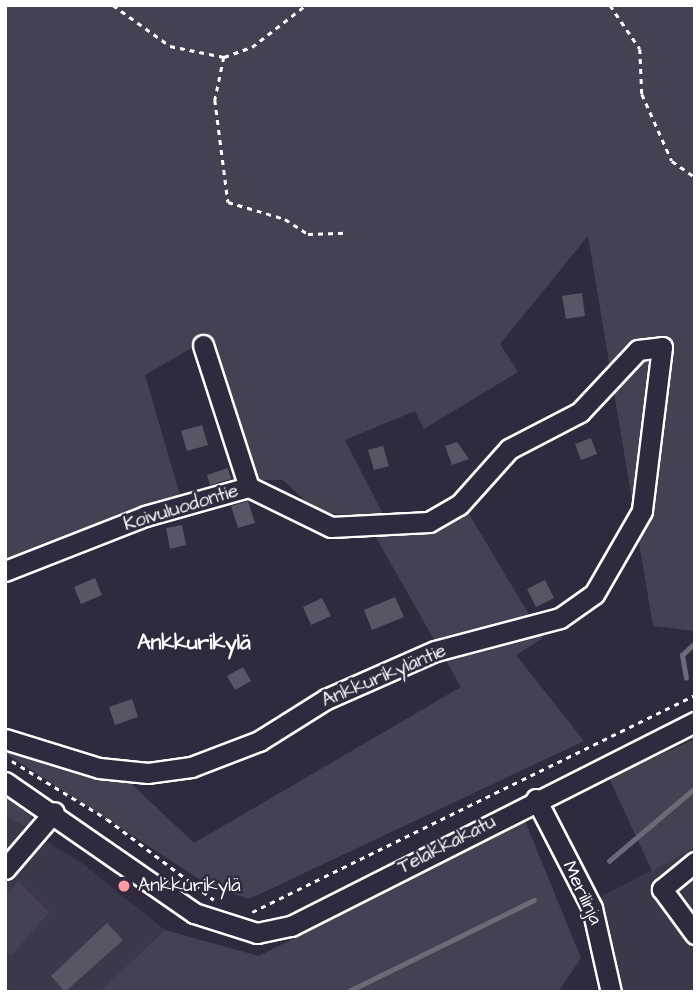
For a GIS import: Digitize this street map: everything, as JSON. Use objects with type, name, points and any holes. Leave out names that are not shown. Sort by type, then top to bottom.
[{"type":"street","points":[[204,345],[249,487]]},
{"type":"street","name":"Koivuluodontie","points":[[5,571],[145,516],[249,487],[331,527],[429,522],[465,500],[509,449],[580,412],[638,350],[662,347]]},
{"type":"street","name":"Ankkurikyläntie","points":[[5,739],[99,768],[148,773],[191,767],[259,741],[326,699],[435,651],[560,618],[594,594],[642,511],[662,347]]},
{"type":"street","name":"Telakkakatu","points":[[5,782],[54,813],[194,914],[257,933],[291,926],[536,799],[695,722]]},
{"type":"street","name":"Merilinja","points":[[536,799],[592,908],[611,992]]},
{"type":"street","points":[[5,869],[54,813]]},
{"type":"street","points":[[695,862],[662,889],[695,934]]},
{"type":"path","points":[[113,5],[170,46],[224,57],[252,47],[306,5]]},
{"type":"path","points":[[610,5],[640,49],[642,94],[672,161],[695,177]]},
{"type":"path","points":[[224,57],[215,100],[228,202],[285,219],[308,234],[346,233]]},
{"type":"path","points":[[246,912],[278,904],[695,695]]},
{"type":"path","points":[[5,757],[107,819],[219,903]]},
{"type":"shaded area","points":[[5,5],[695,5],[695,631],[653,626],[588,236],[500,344],[518,372],[424,429],[415,411],[345,440],[386,520],[316,511],[283,480],[255,480],[209,338],[145,375],[182,502],[5,565]]},
{"type":"shaded area","points":[[466,509],[543,638],[516,655],[584,741],[249,899],[210,886],[5,753],[5,743],[123,776],[194,843],[461,687],[374,534]]},
{"type":"shaded area","points":[[695,739],[695,848],[652,871],[609,778]]},
{"type":"shaded area","points":[[5,792],[32,810],[30,830],[5,816]]},
{"type":"shaded area","points":[[5,816],[82,863],[165,930],[99,992],[5,992]]},
{"type":"shaded area","points":[[525,821],[581,958],[558,992],[99,992],[165,930],[259,956]]},
{"type":"shaded area","points":[[695,848],[695,992],[621,992],[598,898]]},
{"type":"shaded area","points":[[19,882],[49,912],[12,955],[5,953],[5,894]]},
{"type":"building","points":[[582,293],[585,316],[566,319],[562,296]]},
{"type":"building","points":[[202,425],[208,445],[187,451],[181,431]]},
{"type":"building","points":[[591,438],[597,454],[581,460],[575,444]]},
{"type":"building","points":[[457,442],[469,459],[452,465],[445,446]]},
{"type":"building","points":[[383,446],[389,466],[374,470],[368,450]]},
{"type":"building","points":[[228,468],[231,479],[210,485],[207,475]]},
{"type":"building","points":[[248,501],[255,523],[238,528],[231,506]]},
{"type":"building","points":[[182,525],[186,545],[170,549],[166,528]]},
{"type":"building","points":[[95,578],[102,595],[81,604],[74,587]]},
{"type":"building","points":[[545,580],[554,598],[536,607],[527,589]]},
{"type":"building","points":[[395,597],[404,617],[372,630],[364,610]]},
{"type":"building","points":[[322,598],[331,616],[311,625],[303,607]]},
{"type":"building","points":[[243,667],[251,681],[235,690],[227,676]]},
{"type":"building","points":[[132,699],[138,717],[115,725],[109,707]]},
{"type":"building","points":[[107,923],[123,940],[65,992],[51,976]]},
{"type":"waterway","points":[[686,678],[682,655],[695,643]]},
{"type":"waterway","points":[[609,861],[695,788]]},
{"type":"waterway","points":[[347,992],[534,900]]},
{"type":"place","name":"Ankkurikylä","points":[[124,886]]},
{"type":"district","name":"Ankkurikylä","points":[[194,643]]}]
